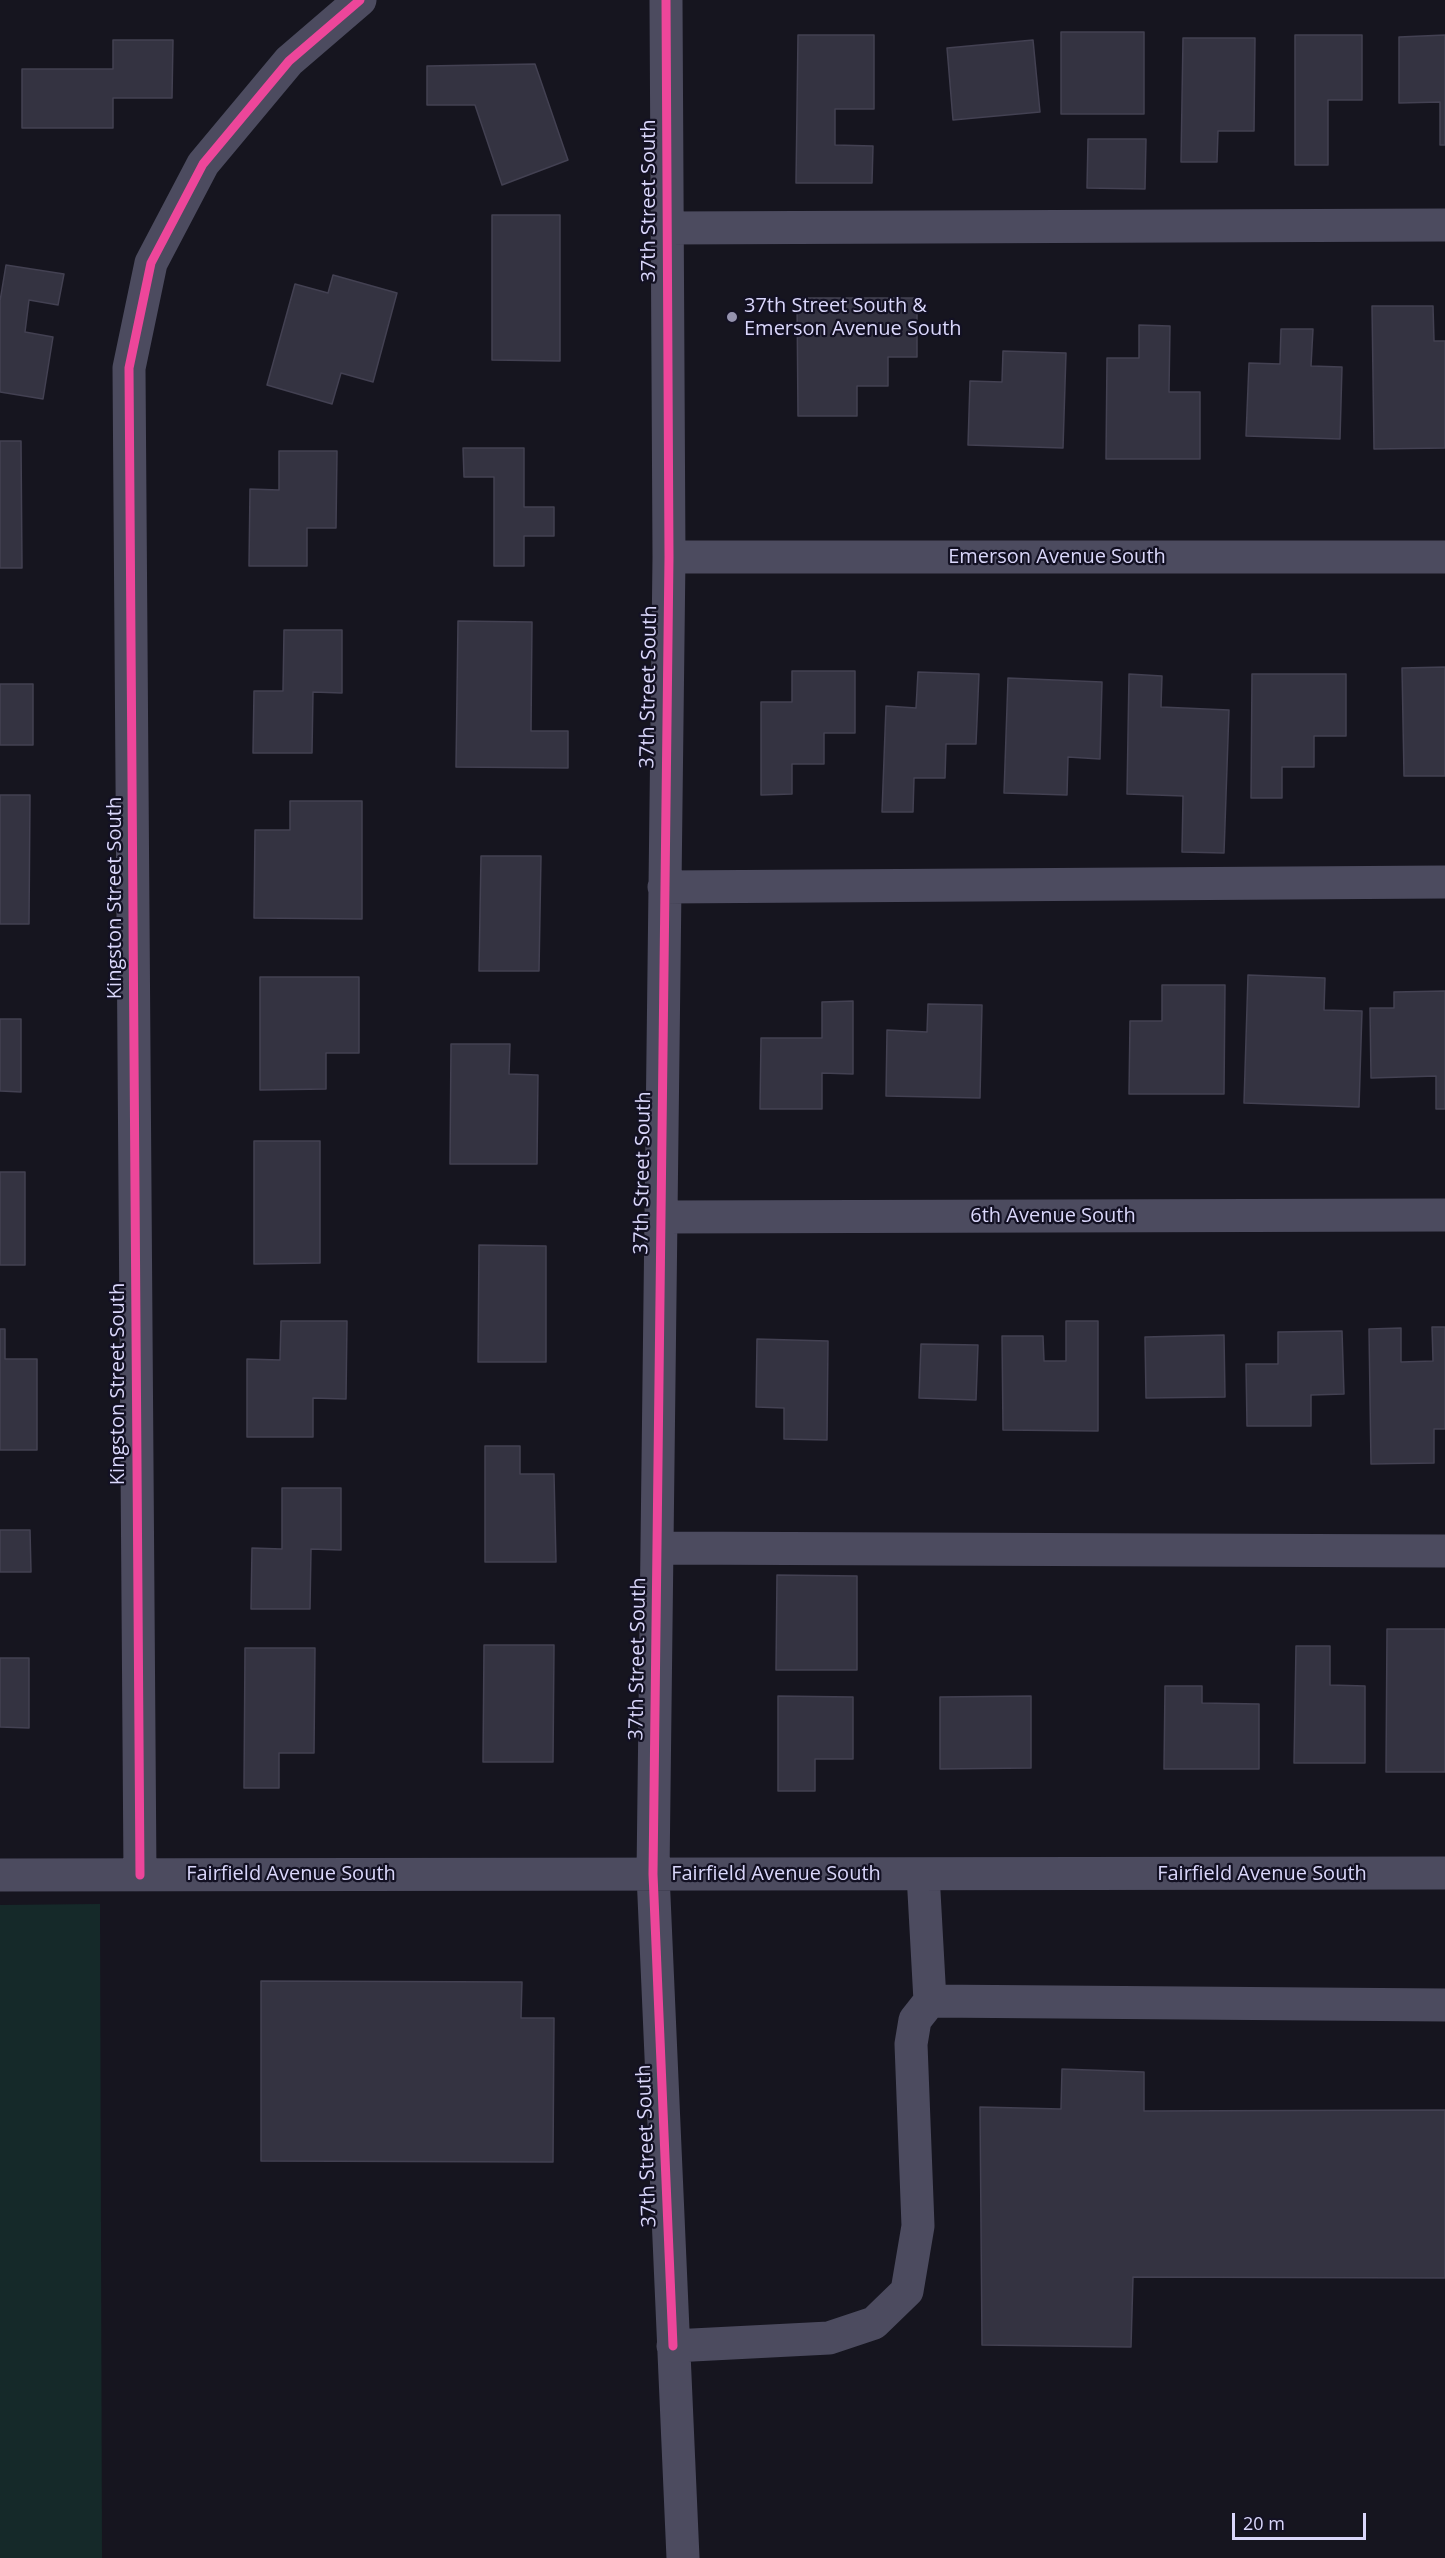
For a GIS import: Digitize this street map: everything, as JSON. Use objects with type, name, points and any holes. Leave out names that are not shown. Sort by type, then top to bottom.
[{"type":"street","name":"Kingston Street South","points":[[140,1875],[129,368],[151,263],[203,164],[289,61],[360,0]]},
{"type":"street","name":"37th Street South","points":[[666,0],[669,557],[653,1874],[683,2558]]},
{"type":"street","points":[[667,228],[1445,225]]},
{"type":"street","name":"Emerson Avenue South","points":[[669,557],[1445,557]]},
{"type":"street","points":[[664,887],[1445,882]]},
{"type":"street","name":"6th Avenue South","points":[[660,1216],[1445,1215]]},
{"type":"street","points":[[657,1548],[1445,1551]]},
{"type":"street","name":"Fairfield Avenue South","points":[[0,1875],[1445,1873]]},
{"type":"street","points":[[673,2346],[829,2338],[874,2323],[907,2291],[918,2226],[911,2044],[915,2020],[930,2001],[923,1874]]},
{"type":"street","points":[[930,2001],[1445,2005]]},
{"type":"green space","points":[[100,1904],[102,2558],[0,2558],[0,1905]]},
{"type":"building","points":[[1061,32],[1144,32],[1144,114],[1061,114]]},
{"type":"building","points":[[798,35],[874,35],[874,109],[835,109],[835,145],[873,146],[872,183],[796,183]]},
{"type":"building","points":[[1295,35],[1362,35],[1362,100],[1328,100],[1328,165],[1295,165]]},
{"type":"building","points":[[1445,35],[1445,145],[1440,145],[1440,102],[1399,103],[1399,37]]},
{"type":"building","points":[[1183,38],[1255,38],[1254,131],[1218,131],[1217,162],[1181,162]]},
{"type":"building","points":[[113,40],[173,40],[172,98],[113,98],[113,128],[22,128],[22,69],[113,69]]},
{"type":"building","points":[[1033,40],[1040,112],[953,120],[947,48]]},
{"type":"building","points":[[535,64],[568,160],[502,185],[475,105],[427,105],[427,66]]},
{"type":"building","points":[[1088,139],[1146,139],[1145,189],[1087,188]]},
{"type":"building","points":[[492,215],[560,215],[560,361],[492,360]]},
{"type":"building","points":[[6,265],[64,274],[58,305],[29,300],[25,332],[53,337],[43,399],[0,392],[0,301]]},
{"type":"building","points":[[333,275],[397,293],[373,382],[341,373],[332,404],[267,385],[295,284],[328,293]]},
{"type":"building","points":[[797,298],[917,298],[917,357],[888,357],[888,386],[857,386],[857,416],[798,416]]},
{"type":"building","points":[[1372,306],[1433,306],[1434,341],[1445,341],[1445,448],[1374,449]]},
{"type":"building","points":[[1139,325],[1170,326],[1169,392],[1200,392],[1200,459],[1106,459],[1107,358],[1139,358]]},
{"type":"building","points":[[1281,329],[1313,329],[1311,366],[1342,367],[1340,439],[1246,436],[1249,363],[1280,364]]},
{"type":"building","points":[[1003,351],[1066,353],[1063,448],[968,445],[970,381],[1002,382]]},
{"type":"building","points":[[0,441],[21,441],[22,568],[0,568]]},
{"type":"building","points":[[463,448],[524,448],[524,507],[554,507],[554,536],[524,536],[524,566],[494,566],[494,477],[464,477]]},
{"type":"building","points":[[279,451],[337,451],[336,528],[307,528],[307,566],[249,566],[250,489],[279,490]]},
{"type":"building","points":[[458,621],[532,622],[531,731],[568,731],[568,768],[456,767]]},
{"type":"building","points":[[284,630],[342,630],[342,693],[313,692],[312,753],[253,753],[254,691],[283,691]]},
{"type":"building","points":[[1445,667],[1445,776],[1404,776],[1402,668]]},
{"type":"building","points":[[792,671],[855,671],[855,733],[824,733],[824,764],[792,764],[792,794],[761,795],[761,702],[792,702]]},
{"type":"building","points":[[918,672],[979,674],[976,744],[946,744],[945,778],[914,778],[913,812],[882,812],[886,706],[916,708]]},
{"type":"building","points":[[1129,674],[1162,676],[1161,707],[1229,710],[1224,853],[1182,852],[1183,796],[1127,794]]},
{"type":"building","points":[[1252,674],[1346,674],[1346,736],[1314,736],[1314,767],[1282,767],[1282,798],[1251,798]]},
{"type":"building","points":[[1008,678],[1102,682],[1100,759],[1068,757],[1067,795],[1004,793]]},
{"type":"building","points":[[0,684],[33,684],[33,745],[0,745]]},
{"type":"building","points":[[0,795],[30,795],[29,924],[0,924]]},
{"type":"building","points":[[290,801],[362,801],[362,919],[254,918],[255,830],[290,830]]},
{"type":"building","points":[[481,856],[541,856],[539,971],[479,971]]},
{"type":"building","points":[[1248,975],[1325,978],[1324,1010],[1362,1011],[1359,1107],[1244,1103]]},
{"type":"building","points":[[260,977],[359,977],[359,1053],[326,1053],[326,1089],[260,1090]]},
{"type":"building","points":[[1162,985],[1225,985],[1224,1094],[1129,1094],[1130,1021],[1162,1021]]},
{"type":"building","points":[[1445,991],[1445,1109],[1436,1109],[1436,1076],[1371,1078],[1370,1008],[1394,1008],[1394,992]]},
{"type":"building","points":[[853,1001],[853,1074],[822,1073],[822,1109],[760,1109],[761,1038],[822,1038],[822,1002]]},
{"type":"building","points":[[928,1004],[982,1005],[980,1098],[886,1096],[887,1030],[927,1032]]},
{"type":"building","points":[[0,1019],[21,1019],[21,1092],[0,1091]]},
{"type":"building","points":[[451,1044],[510,1044],[509,1074],[538,1075],[537,1164],[450,1164]]},
{"type":"building","points":[[254,1141],[320,1141],[320,1263],[254,1264]]},
{"type":"building","points":[[0,1172],[25,1172],[25,1265],[0,1265]]},
{"type":"building","points":[[479,1245],[546,1246],[546,1362],[478,1362]]},
{"type":"building","points":[[281,1321],[347,1321],[346,1399],[313,1398],[313,1437],[247,1437],[247,1359],[280,1360]]},
{"type":"building","points":[[1066,1321],[1098,1321],[1098,1431],[1003,1430],[1002,1336],[1043,1336],[1044,1361],[1066,1361]]},
{"type":"building","points":[[1432,1327],[1445,1327],[1445,1429],[1434,1429],[1434,1463],[1371,1464],[1369,1329],[1401,1328],[1401,1362],[1433,1361]]},
{"type":"building","points":[[0,1329],[5,1329],[5,1359],[37,1359],[37,1450],[0,1450]]},
{"type":"building","points":[[1342,1331],[1344,1394],[1311,1395],[1311,1426],[1247,1426],[1246,1364],[1278,1364],[1278,1332]]},
{"type":"building","points":[[1224,1335],[1225,1397],[1146,1398],[1145,1337]]},
{"type":"building","points":[[757,1339],[828,1341],[827,1440],[784,1439],[784,1408],[756,1407]]},
{"type":"building","points":[[921,1344],[978,1345],[976,1400],[919,1398]]},
{"type":"building","points":[[485,1446],[520,1446],[520,1474],[554,1474],[556,1562],[485,1562]]},
{"type":"building","points":[[282,1488],[341,1488],[341,1550],[311,1549],[310,1609],[251,1609],[252,1548],[282,1549]]},
{"type":"building","points":[[0,1530],[30,1530],[31,1572],[0,1572]]},
{"type":"building","points":[[777,1575],[857,1576],[857,1670],[776,1670]]},
{"type":"building","points":[[1387,1629],[1445,1629],[1445,1772],[1386,1772]]},
{"type":"building","points":[[484,1645],[554,1645],[553,1762],[483,1762]]},
{"type":"building","points":[[1296,1646],[1330,1646],[1330,1685],[1365,1686],[1365,1763],[1294,1763]]},
{"type":"building","points":[[245,1648],[315,1648],[314,1753],[279,1753],[279,1788],[244,1788]]},
{"type":"building","points":[[0,1658],[29,1658],[29,1728],[0,1727]]},
{"type":"building","points":[[1165,1686],[1202,1686],[1202,1703],[1259,1704],[1259,1769],[1164,1769]]},
{"type":"building","points":[[778,1696],[853,1697],[853,1759],[815,1759],[815,1791],[778,1791]]},
{"type":"building","points":[[1031,1696],[1031,1768],[940,1769],[940,1697]]},
{"type":"building","points":[[261,1981],[522,1982],[521,2018],[554,2018],[553,2162],[261,2161]]},
{"type":"building","points":[[1062,2069],[1144,2072],[1144,2111],[1445,2110],[1445,2278],[1133,2277],[1131,2347],[982,2345],[980,2107],[1061,2109]]},
{"type":"cycle path","points":[[140,1875],[129,368],[151,263],[203,164],[289,61],[360,0]]},
{"type":"cycle path","points":[[666,0],[669,557],[653,1874],[673,2346]]},
{"type":"place","name":"37th Street South & Emerson Avenue South","points":[[732,317]]}]
